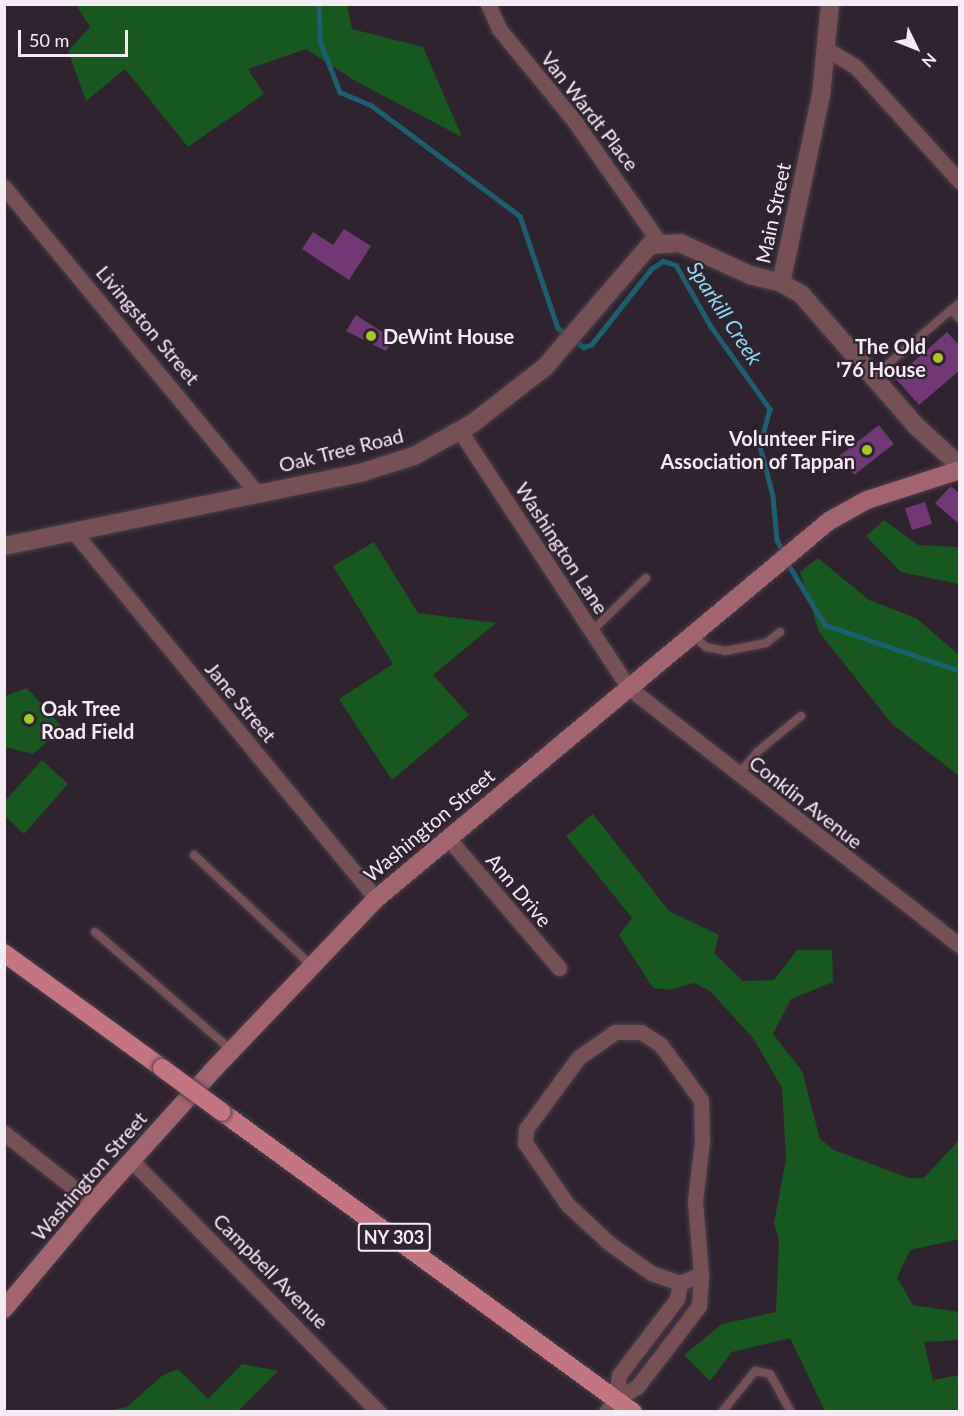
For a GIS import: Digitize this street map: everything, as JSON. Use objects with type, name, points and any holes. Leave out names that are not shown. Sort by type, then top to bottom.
[{"type":"main road","name":"Washington Street","points":[[4,1309],[93,1203],[310,964],[376,899],[829,521],[867,500],[960,468]]},
{"type":"main road","name":"NY 303","points":[[4,953],[222,1112],[611,1405],[633,1412]]},
{"type":"street","name":"Van Wardt Place","points":[[488,4],[499,29],[575,122],[659,242]]},
{"type":"street","name":"Main Street","points":[[830,4],[828,50],[781,283],[801,294],[935,446],[960,468]]},
{"type":"street","points":[[828,50],[855,66],[960,182]]},
{"type":"street","name":"Livingston Street","points":[[4,187],[220,443],[257,493]]},
{"type":"street","points":[[659,242],[680,243],[756,278],[781,283]]},
{"type":"street","name":"Oak Tree Road","points":[[4,546],[391,465],[460,431],[506,400],[561,351],[642,251],[659,242]]},
{"type":"street","name":"Washington Lane","points":[[460,431],[629,688]]},
{"type":"street","name":"Jane Street","points":[[73,531],[376,899]]},
{"type":"street","name":"Conklin Avenue","points":[[629,688],[738,775],[959,944]]},
{"type":"street","name":"Ann Drive","points":[[448,838],[558,968]]},
{"type":"street","points":[[611,1405],[637,1387],[699,1306],[701,1274],[695,1201],[702,1141],[701,1100],[660,1044],[641,1032],[615,1032],[595,1043],[578,1058],[526,1129],[525,1143],[568,1205],[609,1243],[651,1273],[680,1283],[701,1274]]},
{"type":"street","points":[[4,1133],[93,1203]]},
{"type":"street","name":"Campbell Avenue","points":[[132,1161],[380,1412]]},
{"type":"street","points":[[611,1405],[619,1375],[677,1299],[680,1283]]},
{"type":"lane","points":[[873,377],[960,303]]},
{"type":"lane","points":[[951,310],[960,319]]},
{"type":"lane","points":[[591,632],[646,578]]},
{"type":"lane","points":[[693,635],[706,647],[725,651],[766,644],[780,632]]},
{"type":"lane","points":[[738,775],[757,752],[801,716]]},
{"type":"lane","points":[[194,855],[310,964]]},
{"type":"lane","points":[[95,932],[232,1051]]},
{"type":"lane","points":[[723,1412],[755,1371],[770,1374],[791,1412]]},
{"type":"green space","points":[[76,5],[347,5],[352,29],[423,47],[462,137],[357,82],[306,49],[248,69],[264,94],[188,147],[125,69],[86,101],[68,51],[90,27]]},
{"type":"green space","points":[[884,520],[918,545],[959,547],[959,584],[901,572],[866,536]]},
{"type":"green space","points":[[374,542],[418,613],[496,623],[433,675],[469,715],[392,780],[339,699],[393,664],[333,566]]},
{"type":"green space","points":[[818,558],[869,600],[916,618],[959,655],[959,776],[892,724],[819,632],[800,572]]},
{"type":"green space","name":"Oak Tree Road Field","points":[[27,688],[63,728],[33,754],[5,747],[5,696]]},
{"type":"green space","points":[[42,760],[68,784],[24,834],[5,816],[5,801]]},
{"type":"green space","points":[[593,814],[669,911],[719,935],[714,953],[743,981],[774,980],[797,950],[832,950],[833,982],[791,999],[773,1034],[802,1071],[820,1139],[834,1150],[909,1178],[924,1178],[959,1140],[959,1239],[910,1250],[897,1278],[913,1305],[959,1312],[959,1340],[924,1342],[933,1380],[959,1375],[959,1411],[825,1411],[790,1338],[732,1352],[710,1381],[684,1355],[722,1324],[776,1312],[779,1240],[774,1223],[786,1159],[782,1088],[753,1038],[710,991],[694,983],[670,990],[653,988],[619,935],[632,918],[566,836]]},
{"type":"green space","points":[[242,1364],[278,1371],[238,1411],[105,1411],[127,1407],[163,1375],[178,1369],[208,1399]]},
{"type":"building","points":[[344,229],[371,246],[349,280],[302,249],[313,232],[333,245]]},
{"type":"building","name":"DeWint House","points":[[356,315],[393,339],[386,351],[346,331]]},
{"type":"building","name":"The Old '76 House","points":[[947,332],[960,346],[960,370],[919,405],[895,378]]},
{"type":"building","name":"Volunteer Fire Association of Tappan","points":[[879,425],[894,444],[854,475],[840,456]]},
{"type":"building","points":[[951,486],[960,494],[960,525],[935,503]]},
{"type":"building","points":[[925,502],[932,524],[912,530],[905,508]]},
{"type":"waterway","name":"Sparkill Creek","points":[[319,4],[320,41],[340,92],[371,105],[520,216],[558,328],[568,335]]},
{"type":"waterway","name":"Sparkill Creek","points":[[575,340],[583,347],[591,345],[651,269],[663,261],[676,265],[712,328],[770,409],[760,446],[773,496],[777,540],[784,554]]},
{"type":"waterway","name":"Sparkill Creek","points":[[787,562],[825,625],[960,671]]},
{"type":"place","name":"DeWint House","points":[[371,336]]},
{"type":"place","name":"The Old '76 House","points":[[938,358]]},
{"type":"place","name":"Volunteer Fire Association of Tappan","points":[[867,450]]},
{"type":"place","name":"Oak Tree Road Field","points":[[29,719]]}]
